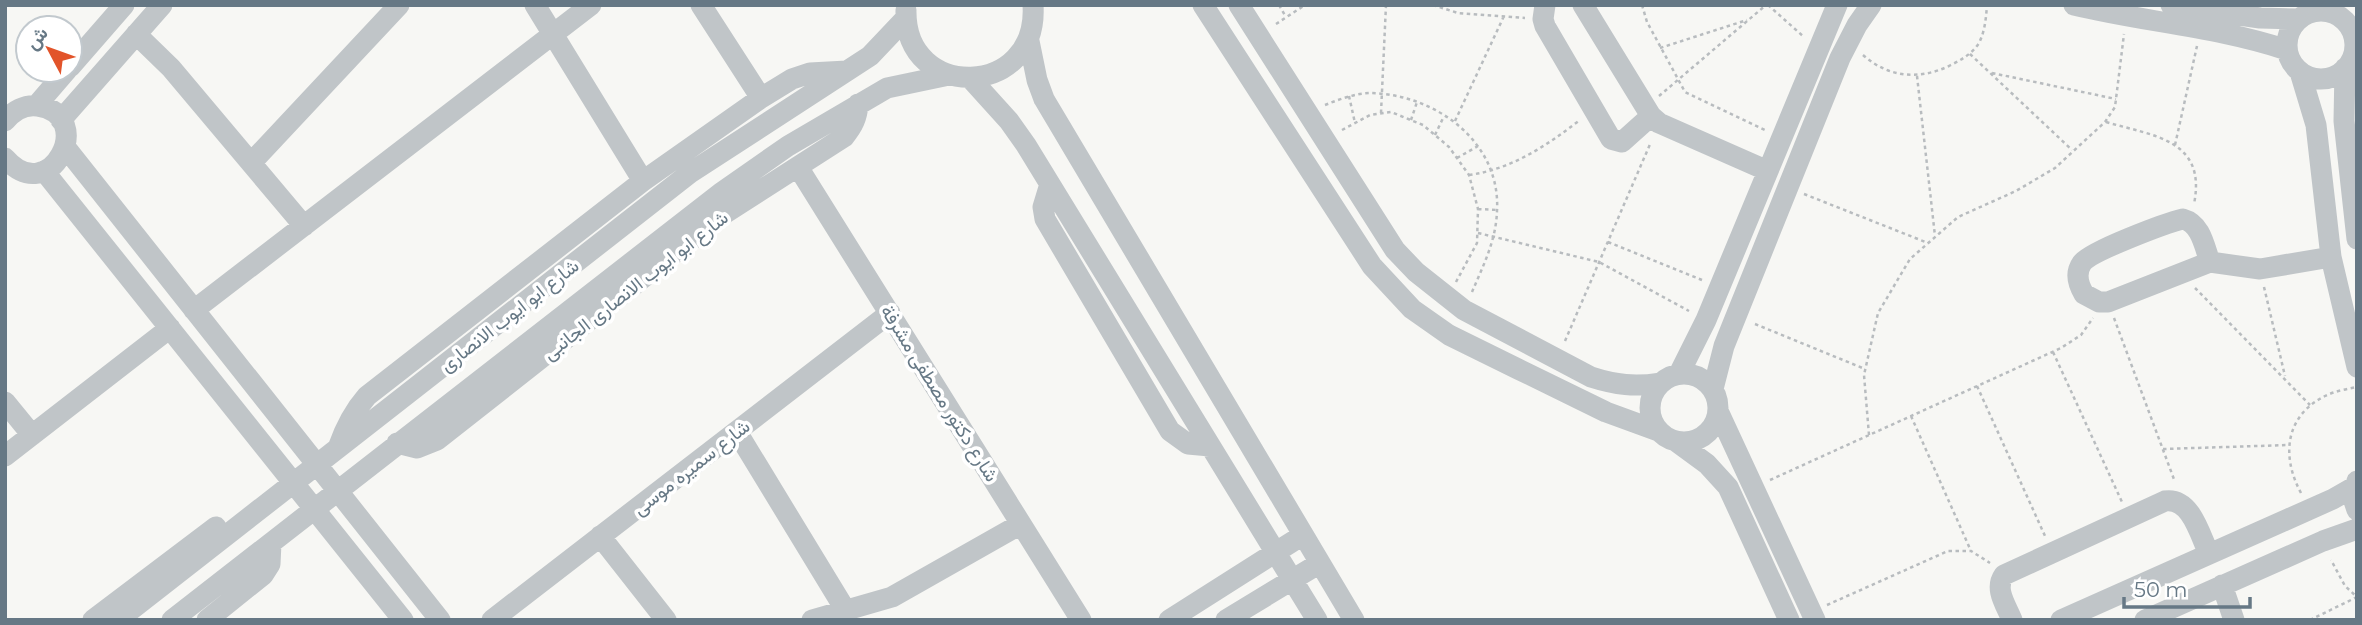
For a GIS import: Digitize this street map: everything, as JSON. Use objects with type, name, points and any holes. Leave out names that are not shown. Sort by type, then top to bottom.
[{"type":"street","points":[[84,51],[124,5]]},
{"type":"street","points":[[61,120],[162,5]]},
{"type":"street","points":[[251,163],[399,5]]},
{"type":"street","points":[[536,5],[643,181]]},
{"type":"street","points":[[194,310],[591,5]]},
{"type":"street","points":[[701,5],[761,98]]},
{"type":"street","points":[[1203,5],[1372,266],[1412,309],[1449,335],[1606,412],[1658,431],[1695,454],[1728,487],[1788,620]]},
{"type":"street","points":[[1239,5],[1395,250],[1416,272],[1456,305],[1591,377],[1614,384],[1637,386],[1669,378],[1698,376],[1713,389]]},
{"type":"street","points":[[1583,5],[1652,116],[1768,171]]},
{"type":"street","points":[[1658,431],[1649,412],[1650,401],[1669,378],[1706,320],[1837,5]]},
{"type":"street","points":[[1814,616],[1718,411],[1713,389],[1735,316],[1847,41],[1871,5]]},
{"type":"street","points":[[2074,5],[2126,18],[2255,40],[2287,50]]},
{"type":"street","points":[[2171,5],[2260,18],[2299,19]]},
{"type":"street","points":[[1034,6],[1029,41],[1031,61],[1044,99],[1354,620]]},
{"type":"street","points":[[2300,72],[2311,78],[2323,79],[2335,76],[2350,62],[2356,46],[2349,26],[2325,8],[2299,19],[2291,28],[2287,50],[2289,58],[2300,72],[2316,125],[2331,257],[2357,367]]},
{"type":"street","points":[[906,12],[908,33],[914,47],[936,69],[950,75],[971,79],[988,76],[1017,58],[1029,41]]},
{"type":"street","name":"شارع ابو ايوب الانصارى","points":[[118,620],[690,173],[849,71],[889,38],[906,12]]},
{"type":"street","points":[[1544,12],[1609,136],[1618,142],[1625,140],[1652,116]]},
{"type":"street","points":[[136,34],[171,68],[304,226]]},
{"type":"street","points":[[2345,68],[2343,104],[2357,239]]},
{"type":"street","points":[[338,448],[344,429],[367,396],[643,181],[792,79],[810,73],[849,71]]},
{"type":"street","name":"شارع ابو ايوب الانصارى","points":[[172,620],[722,192],[789,146],[887,88],[950,75]]},
{"type":"street","points":[[971,79],[1009,121],[1317,620]]},
{"type":"street","points":[[15,112],[49,84]]},
{"type":"street","name":"شارع ابو ايوب الانصارى الجانبى","points":[[397,443],[417,448],[437,440],[704,229],[844,137],[858,116],[858,104]]},
{"type":"street","points":[[5,158],[23,171],[34,173],[44,171],[61,158],[66,148],[67,138],[61,120],[54,113],[15,112]]},
{"type":"street","points":[[66,148],[440,620]]},
{"type":"street","name":"شارع دكتور مصطفى مشرفة","points":[[799,167],[1082,620]]},
{"type":"street","points":[[44,171],[402,620]]},
{"type":"street","points":[[2210,261],[2197,227],[2191,221],[2183,219],[2089,256],[2079,270],[2080,287],[2084,294],[2104,302],[2210,261],[2260,269],[2331,257]]},
{"type":"street","name":"شارع سميره موسى","points":[[492,620],[890,313]]},
{"type":"street","points":[[5,456],[170,328]]},
{"type":"street","points":[[5,402],[32,435]]},
{"type":"street","points":[[1678,442],[1689,442],[1709,432],[1718,411]]},
{"type":"street","points":[[737,432],[846,611]]},
{"type":"street","points":[[2061,620],[2309,509],[2356,484]]},
{"type":"street","points":[[2356,484],[2353,498],[2357,510]]},
{"type":"street","points":[[2012,620],[1999,590],[2004,575],[2165,501],[2178,501],[2183,505],[2209,554]]},
{"type":"street","points":[[93,620],[209,530],[228,522],[242,523]]},
{"type":"street","points":[[812,620],[892,597],[1021,524]]},
{"type":"street","points":[[2145,620],[2335,536],[2357,529]]},
{"type":"street","points":[[1169,620],[1303,535]]},
{"type":"street","points":[[600,536],[666,620]]},
{"type":"street","points":[[207,620],[263,575],[270,564],[271,543]]},
{"type":"street","points":[[1226,620],[1320,563]]},
{"type":"street","points":[[2222,585],[2234,620]]},
{"type":"path","points":[[1279,5],[1286,17]]},
{"type":"path","points":[[1258,36],[1305,5]]},
{"type":"path","points":[[1381,113],[1386,5]]},
{"type":"path","points":[[1433,5],[1458,13],[1504,16],[1544,12]]},
{"type":"path","points":[[1452,5],[1458,13]]},
{"type":"path","points":[[1642,5],[1647,22],[1685,92],[1782,138]]},
{"type":"path","points":[[1557,360],[1608,242],[1652,116],[1678,80],[1767,5],[1819,49]]},
{"type":"path","points":[[1847,41],[1871,62],[1891,73],[1917,76],[1935,73],[1970,54],[1978,45],[1983,33],[1987,5]]},
{"type":"path","points":[[1455,121],[1504,16]]},
{"type":"path","points":[[1869,435],[1864,375],[1878,313],[1910,259],[1958,217],[2015,191],[2055,168],[2105,122],[2115,107],[2126,18]]},
{"type":"path","points":[[1660,48],[1750,19]]},
{"type":"path","points":[[2175,145],[2201,30]]},
{"type":"path","points":[[1970,54],[2073,151]]},
{"type":"path","points":[[1989,72],[2116,99]]},
{"type":"path","points":[[1917,76],[1935,237]]},
{"type":"path","points":[[1307,113],[1349,96],[1371,93],[1382,95],[1426,104],[1455,121],[1478,146],[1491,172],[1498,210],[1494,237],[1456,305]]},
{"type":"path","points":[[1349,96],[1355,123]]},
{"type":"path","points":[[1411,120],[1417,102]]},
{"type":"path","points":[[1468,175],[1491,172],[1544,147],[1594,109]]},
{"type":"path","points":[[1324,139],[1370,115],[1391,112],[1423,125],[1450,147],[1468,175],[1478,209],[1478,243],[1456,305]]},
{"type":"path","points":[[1435,135],[1445,115]]},
{"type":"path","points":[[2105,122],[2165,138],[2181,149],[2193,165],[2198,184],[2191,221]]},
{"type":"path","points":[[1457,158],[1478,146]]},
{"type":"path","points":[[1787,187],[1928,243]]},
{"type":"path","points":[[1478,209],[1498,210]]},
{"type":"path","points":[[1478,233],[1599,262],[1706,320]]},
{"type":"path","points":[[1608,242],[1720,287]]},
{"type":"path","points":[[2260,269],[2286,380]]},
{"type":"path","points":[[2181,273],[2310,405]]},
{"type":"path","points":[[1755,487],[2053,352],[2081,335],[2104,302]]},
{"type":"path","points":[[2104,302],[2183,505]]},
{"type":"path","points":[[1735,316],[1865,369]]},
{"type":"path","points":[[2053,352],[2129,517]]},
{"type":"path","points":[[1977,386],[2053,552]]},
{"type":"path","points":[[2309,509],[2293,479],[2288,459],[2289,445],[2297,421],[2310,405],[2328,394],[2357,387]]},
{"type":"path","points":[[1911,415],[1971,551]]},
{"type":"path","points":[[2162,449],[2289,445]]},
{"type":"path","points":[[1814,616],[1948,551],[1971,551],[2004,575]]},
{"type":"path","points":[[2311,620],[2357,597]]}]
